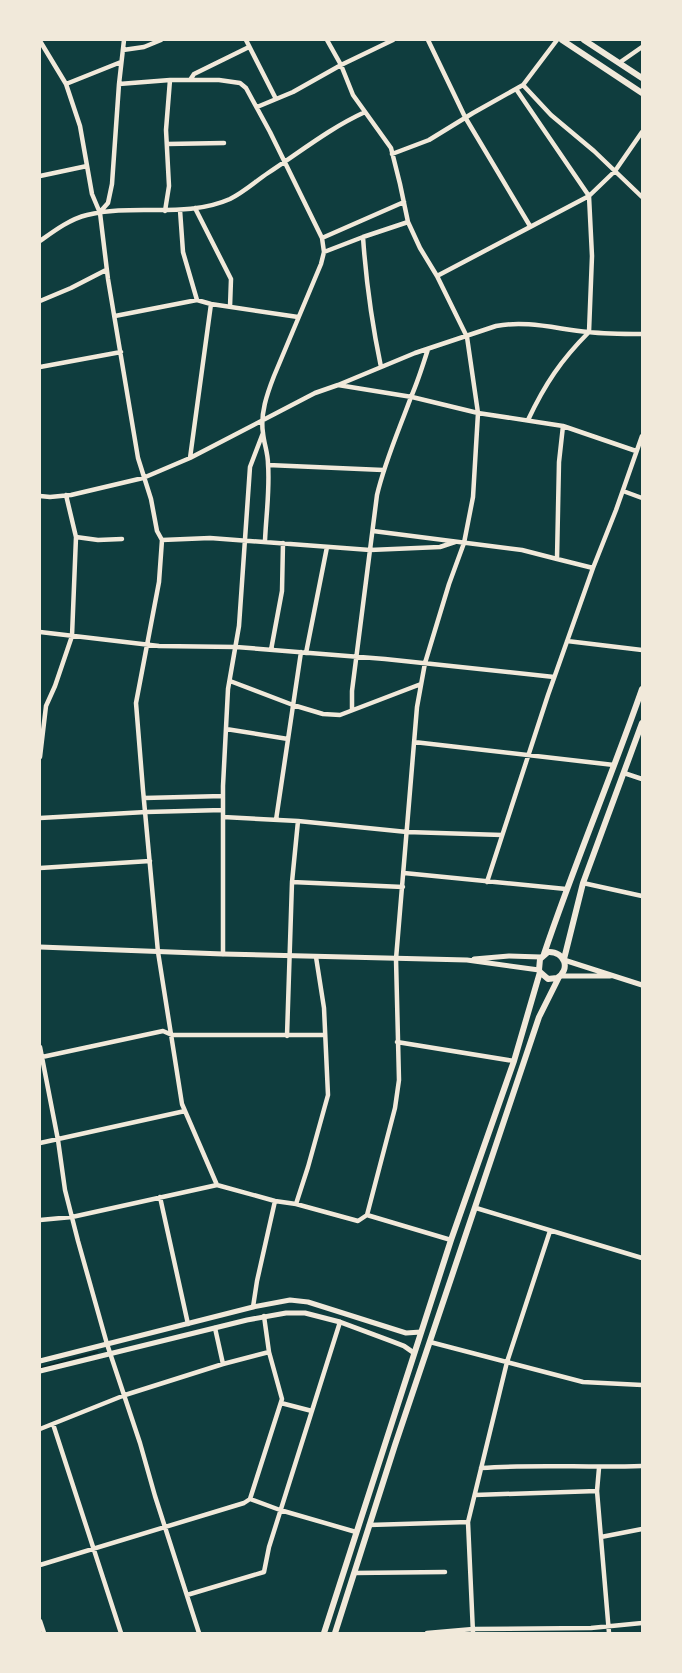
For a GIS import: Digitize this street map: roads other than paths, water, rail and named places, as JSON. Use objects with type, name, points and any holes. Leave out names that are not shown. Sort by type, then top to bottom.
[{"type":"main road","points":[[562,40],[642,92]]},
{"type":"main road","points":[[584,40],[642,78]]},
{"type":"main road","points":[[324,1633],[451,1240],[514,1061],[539,971],[538,963],[642,689]]},
{"type":"main road","points":[[335,1633],[369,1525],[539,1017],[565,968],[564,960],[583,883],[642,723]]},
{"type":"main road","points":[[542,956],[553,952],[561,955],[564,960]]},
{"type":"main road","points":[[539,971],[548,979],[560,976]]},
{"type":"street","points":[[100,213],[108,203],[112,184],[124,40]]},
{"type":"street","points":[[123,50],[144,47],[161,40]]},
{"type":"street","points":[[246,40],[276,99]]},
{"type":"street","points":[[40,1220],[72,1218],[217,1185],[275,1202],[296,1204],[358,1221],[367,1215],[395,1108],[399,1080],[396,959],[417,707],[425,663],[452,575],[464,543],[473,497],[478,413],[467,336],[408,222],[390,148],[353,95],[341,65],[327,40]]},
{"type":"street","points":[[257,107],[293,92],[341,65],[393,40]]},
{"type":"street","points":[[428,40],[465,117],[530,226]]},
{"type":"street","points":[[392,154],[429,140],[465,117],[523,85],[557,40]]},
{"type":"street","points":[[40,41],[66,84],[80,126],[92,194],[100,213],[106,270],[138,458],[157,531],[162,540],[159,582],[136,703],[144,798],[158,952],[184,1111],[217,1185]]},
{"type":"street","points":[[190,80],[194,74],[249,47]]},
{"type":"street","points":[[619,63],[642,47]]},
{"type":"street","points":[[40,53],[45,49]]},
{"type":"street","points":[[66,84],[121,62]]},
{"type":"street","points":[[165,211],[169,186],[166,130],[170,80]]},
{"type":"street","points":[[119,84],[170,80],[219,80],[240,84],[246,88],[322,238],[324,252],[321,264],[267,394],[263,418],[263,433],[268,465],[265,542]]},
{"type":"street","points":[[523,85],[551,115],[594,151],[642,197]]},
{"type":"street","points":[[516,89],[589,196],[592,256],[589,332],[570,351],[543,389],[528,420]]},
{"type":"street","points":[[40,232],[41,240],[72,220],[86,215],[125,210],[180,210],[211,205],[231,198],[285,163],[329,131],[365,112]]},
{"type":"street","points":[[436,276],[589,196],[615,171],[642,132]]},
{"type":"street","points":[[167,144],[224,143]]},
{"type":"street","points":[[40,176],[87,166]]},
{"type":"street","points":[[322,238],[404,202]]},
{"type":"street","points":[[195,208],[231,279],[230,307]]},
{"type":"street","points":[[180,210],[183,252],[197,300]]},
{"type":"street","points":[[324,252],[408,222]]},
{"type":"street","points":[[363,237],[365,270],[374,335],[381,367]]},
{"type":"street","points":[[40,300],[72,288],[106,270]]},
{"type":"street","points":[[114,316],[197,300],[211,304],[298,317]]},
{"type":"street","points":[[190,458],[211,304]]},
{"type":"street","points":[[40,496],[66,495],[143,478],[190,458],[263,418],[315,393],[428,349],[496,326],[509,324],[537,325],[589,332],[642,334]]},
{"type":"street","points":[[352,710],[352,690],[358,657],[377,496],[383,470],[428,349]]},
{"type":"street","points":[[40,367],[121,352]]},
{"type":"street","points":[[338,385],[412,396],[478,413],[563,426],[636,451]]},
{"type":"street","points":[[558,559],[559,462],[563,426]]},
{"type":"street","points":[[223,954],[223,796],[226,728],[230,681],[239,626],[250,467],[263,433]]},
{"type":"street","points":[[487,882],[554,677],[642,436]]},
{"type":"street","points":[[268,465],[383,470]]},
{"type":"street","points":[[622,491],[642,498]]},
{"type":"street","points":[[40,757],[46,706],[72,636],[76,537],[66,495]]},
{"type":"street","points":[[373,531],[522,550],[593,568]]},
{"type":"street","points":[[76,537],[98,540],[122,539]]},
{"type":"street","points":[[162,540],[210,538],[370,550],[440,547],[455,542]]},
{"type":"street","points":[[271,650],[282,591],[283,543]]},
{"type":"street","points":[[276,820],[293,705],[327,547]]},
{"type":"street","points":[[40,632],[148,644],[236,647],[303,652],[554,677]]},
{"type":"street","points":[[567,641],[642,650]]},
{"type":"street","points":[[230,681],[322,714],[340,715],[421,684]]},
{"type":"street","points":[[40,705],[46,706]]},
{"type":"street","points":[[226,728],[288,739]]},
{"type":"street","points":[[414,742],[614,766]]},
{"type":"street","points":[[624,773],[642,779]]},
{"type":"street","points":[[144,798],[223,796]]},
{"type":"street","points":[[40,818],[223,810]]},
{"type":"street","points":[[223,818],[298,821],[407,832],[502,835]]},
{"type":"street","points":[[287,1036],[292,882],[298,821]]},
{"type":"street","points":[[40,868],[150,861]]},
{"type":"street","points":[[404,873],[566,889]]},
{"type":"street","points":[[292,882],[402,887]]},
{"type":"street","points":[[583,883],[642,896]]},
{"type":"street","points":[[40,947],[396,959],[467,960],[509,956],[542,956]]},
{"type":"street","points":[[296,1204],[328,1095],[324,1008],[316,957]]},
{"type":"street","points":[[467,960],[539,971]]},
{"type":"street","points":[[564,960],[642,985]]},
{"type":"street","points":[[560,976],[613,976]]},
{"type":"street","points":[[42,1057],[162,1031],[172,1036],[325,1035]]},
{"type":"street","points":[[398,1042],[514,1061]]},
{"type":"street","points":[[40,1047],[58,1140],[65,1190],[72,1218],[107,1344],[125,1394],[199,1633]]},
{"type":"street","points":[[40,1143],[184,1111]]},
{"type":"street","points":[[160,1197],[188,1324]]},
{"type":"street","points":[[253,1307],[275,1202]]},
{"type":"street","points":[[476,1208],[642,1258]]},
{"type":"street","points":[[367,1215],[451,1240]]},
{"type":"street","points":[[473,1631],[468,1522],[507,1362],[550,1231]]},
{"type":"street","points":[[40,1361],[253,1307],[276,1302],[300,1300],[406,1333],[421,1332]]},
{"type":"street","points":[[40,1371],[286,1312],[305,1313],[340,1322],[404,1346],[414,1353]]},
{"type":"street","points":[[40,1565],[244,1503],[250,1498],[282,1399],[269,1352],[264,1316]]},
{"type":"street","points":[[186,1595],[264,1572],[280,1510],[340,1322]]},
{"type":"street","points":[[215,1328],[223,1364]]},
{"type":"street","points":[[430,1342],[583,1382],[642,1384]]},
{"type":"street","points":[[40,1430],[125,1394],[269,1352]]},
{"type":"street","points":[[281,1403],[312,1411]]},
{"type":"street","points":[[53,1424],[121,1633]]},
{"type":"street","points":[[481,1468],[642,1466]]},
{"type":"street","points":[[599,1468],[597,1491],[610,1626],[609,1633]]},
{"type":"street","points":[[475,1495],[597,1491]]},
{"type":"street","points":[[250,1498],[280,1510],[356,1532]]},
{"type":"street","points":[[369,1525],[468,1522]]},
{"type":"street","points":[[601,1537],[642,1529]]},
{"type":"street","points":[[354,1573],[445,1572]]},
{"type":"street","points":[[40,1620],[44,1633]]},
{"type":"street","points":[[427,1633],[591,1628],[642,1623]]},
{"type":"waterway","points":[[40,1368],[97,1352]]}]
